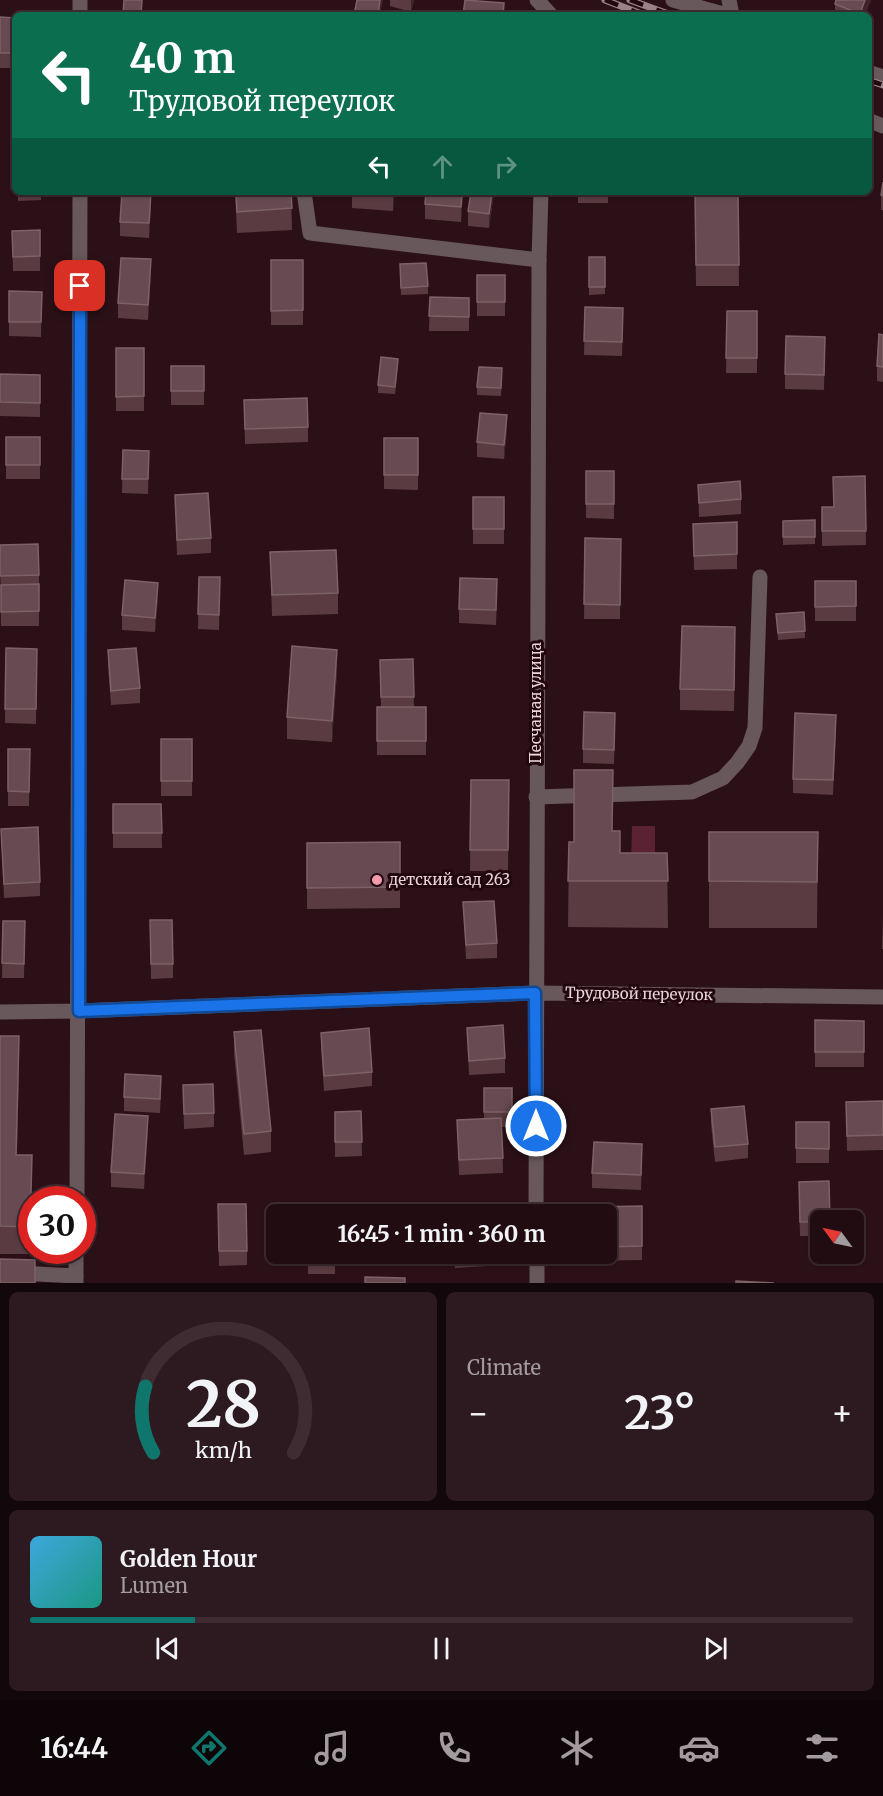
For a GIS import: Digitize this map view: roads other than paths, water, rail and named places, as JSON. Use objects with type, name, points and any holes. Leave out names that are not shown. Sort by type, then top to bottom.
[{"type":"street","points":[[537,0],[548,12]]},
{"type":"street","points":[[673,0],[716,12]]},
{"type":"street","points":[[77,1186],[80,195]]},
{"type":"street","points":[[303,195],[309,233],[539,260]]},
{"type":"street","name":"Песчаная улица","points":[[536,1204],[535,993],[541,195]]},
{"type":"street","points":[[536,797],[692,792],[707,787],[730,771],[748,746],[755,728],[760,577]]},
{"type":"street","name":"Трудовой переулок","points":[[0,1012],[79,1011],[535,993],[883,997]]},
{"type":"street","points":[[0,1272],[76,1280],[76,1264]]},
{"type":"street","points":[[537,1264],[537,1283]]},
{"type":"railway","points":[[605,0],[636,12]]},
{"type":"railway","points":[[630,0],[663,12]]},
{"type":"railway","points":[[872,81],[883,85]]},
{"type":"place","name":"детский сад 263","points":[[377,880]]}]
